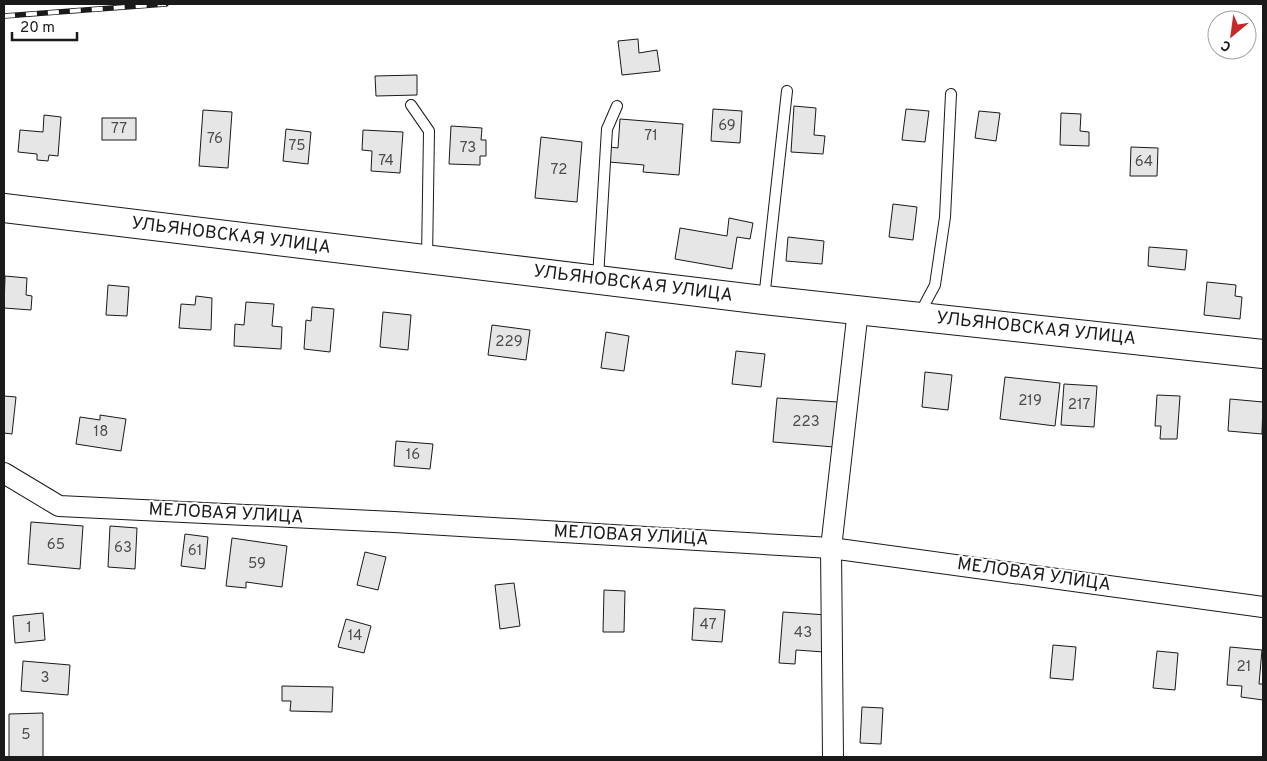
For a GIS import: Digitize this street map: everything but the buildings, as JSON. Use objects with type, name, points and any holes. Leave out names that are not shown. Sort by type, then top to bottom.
[{"type":"main road","name":"УЛЬЯНОВСКАЯ УЛИЦА","points":[[4,208],[764,300],[1263,354]]},
{"type":"street","points":[[832,757],[831,548],[858,310]]},
{"type":"street","name":"МЕЛОВАЯ УЛИЦА","points":[[4,473],[59,506],[394,522],[831,548],[1263,606]]},
{"type":"lane","points":[[764,300],[787,91]]},
{"type":"lane","points":[[919,316],[935,285],[945,217],[952,94]]},
{"type":"lane","points":[[411,105],[429,131],[426,259]]},
{"type":"lane","points":[[598,279],[607,129],[617,106]]},
{"type":"railway","points":[[4,16],[166,4]]}]
